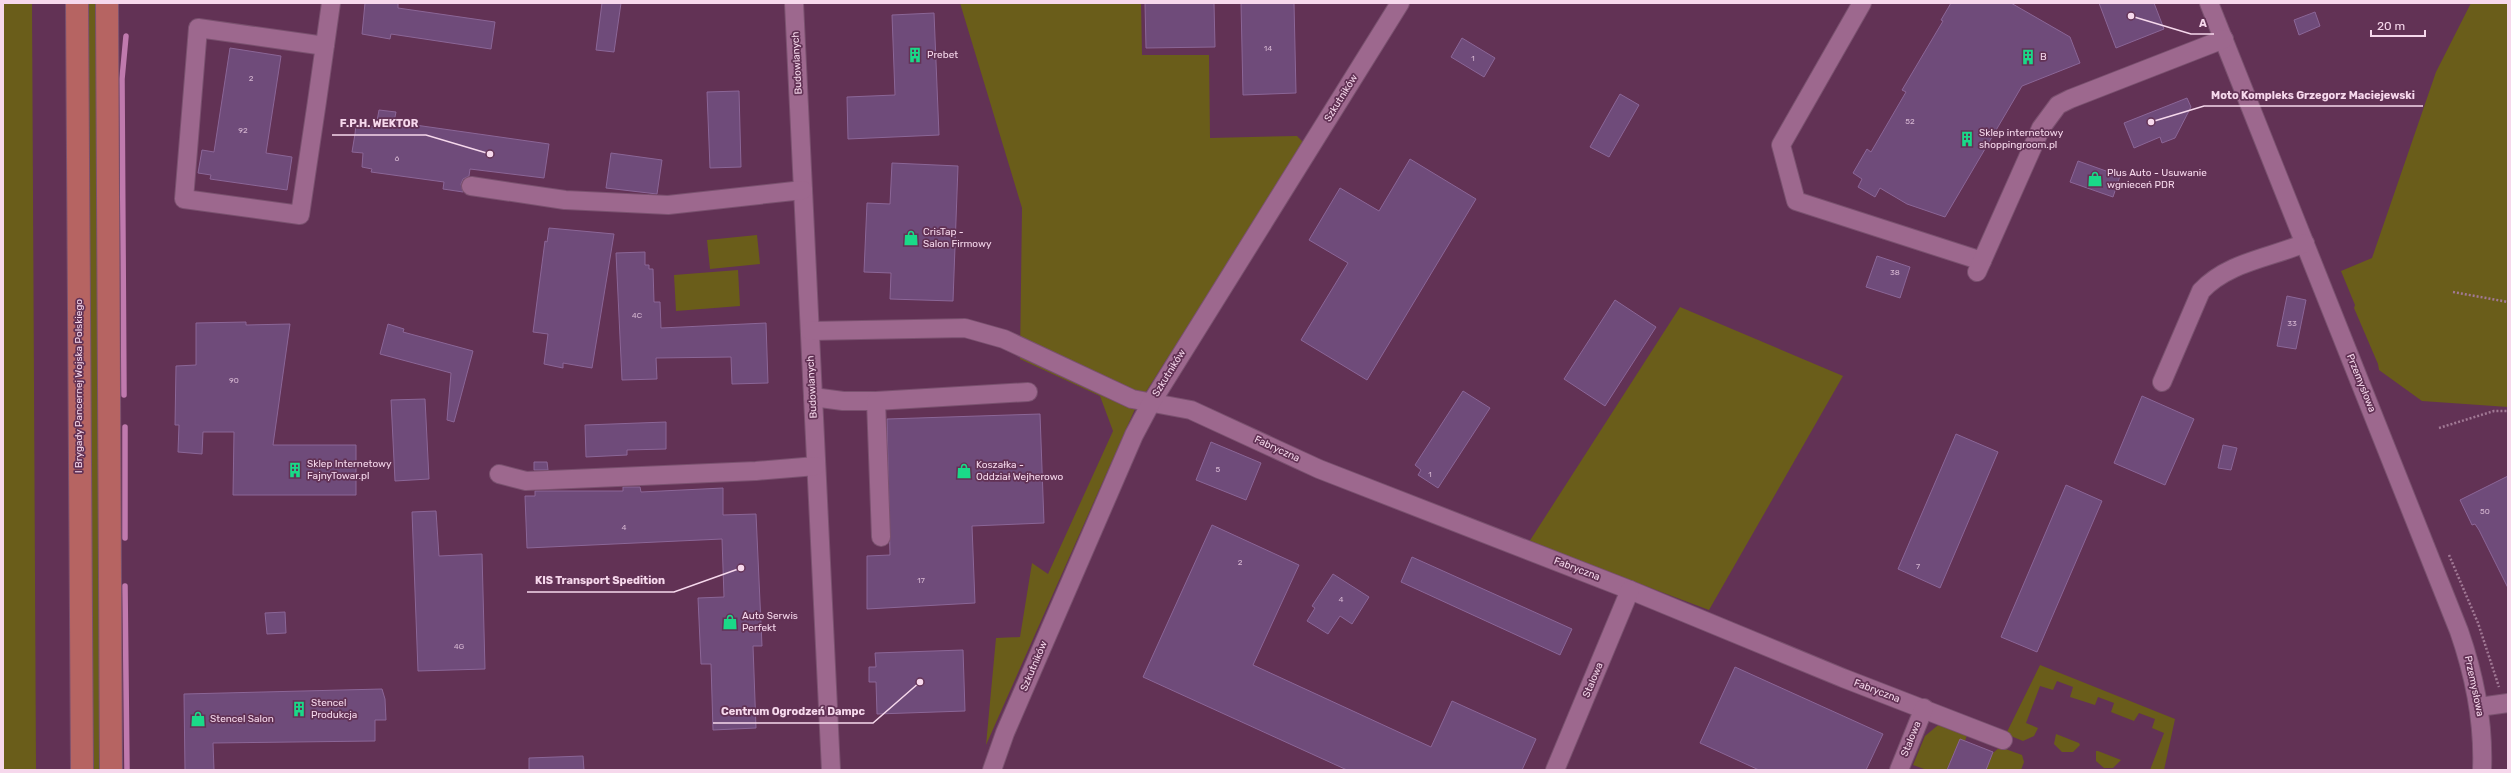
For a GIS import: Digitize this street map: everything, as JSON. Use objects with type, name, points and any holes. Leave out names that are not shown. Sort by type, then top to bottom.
[{"type":"main road","name":"I Brygady Pancernej Wojska Polskiego","points":[[77,3],[82,770]]},
{"type":"main road","points":[[107,3],[111,770]]},
{"type":"street","points":[[325,46],[198,28],[184,199],[300,215],[332,3]]},
{"type":"street","name":"Budowlanych","points":[[794,3],[831,770]]},
{"type":"street","name":"Szkutników","points":[[992,770],[1011,718],[1134,435],[1151,403],[1400,3]]},
{"type":"street","points":[[1862,3],[1781,145],[1796,201],[1980,266],[2041,128],[2058,105],[2224,39]]},
{"type":"street","name":"Przemysłowa","points":[[2209,3],[2460,631],[2471,667],[2479,707],[2482,770]]},
{"type":"street","points":[[471,186],[565,200],[668,205],[803,190]]},
{"type":"street","points":[[2162,382],[2201,291],[2210,281],[2234,267],[2276,255],[2305,243]]},
{"type":"street","name":"Fabryczna","points":[[810,331],[965,328],[1004,340],[1132,399],[1191,410],[1319,469],[1630,590],[1843,678],[1924,708],[2003,740]]},
{"type":"street","points":[[813,397],[843,401],[876,401],[1028,392]]},
{"type":"street","points":[[876,401],[881,537]]},
{"type":"street","points":[[499,474],[526,480],[756,472],[816,466]]},
{"type":"street","name":"Stalowa","points":[[1555,770],[1630,590]]},
{"type":"street","points":[[2479,707],[2508,703]]},
{"type":"street","name":"Stalowa","points":[[1899,770],[1924,708]]},
{"type":"path","points":[[2453,292],[2508,302]]},
{"type":"path","points":[[2439,428],[2494,411],[2508,411]]},
{"type":"shaded area","points":[[3,3],[32,3],[36,770],[3,770]]},
{"type":"shaded area","points":[[86,3],[99,3],[104,770],[90,770]]},
{"type":"shaded area","points":[[960,3],[1141,3],[1142,55],[1209,55],[1210,138],[1297,136],[1304,143],[1135,409],[986,745],[996,638],[1020,637],[1032,563],[1048,574],[1113,431],[1100,396],[1020,359],[1022,208]]},
{"type":"shaded area","points":[[2471,3],[2508,3],[2508,407],[2422,401],[2379,370],[2378,364],[2354,308],[2355,305],[2341,271],[2372,258],[2436,72]]},
{"type":"shaded area","points":[[757,235],[760,264],[710,269],[707,240]]},
{"type":"shaded area","points":[[738,270],[740,306],[676,311],[674,275]]},
{"type":"shaded area","points":[[1680,307],[1843,376],[1709,610],[1529,542]]},
{"type":"shaded area","points":[[2040,665],[2175,719],[2164,770],[2150,770],[2164,733],[2152,728],[2155,719],[2139,713],[2134,721],[2111,712],[2114,703],[2098,697],[2095,705],[2070,697],[2073,687],[2057,681],[2053,690],[2040,686],[2026,723],[2038,728],[2034,736],[2023,741],[2006,734]]},
{"type":"shaded area","points":[[1943,721],[1969,729],[1965,741],[1960,739],[1947,770],[1927,770],[1913,765],[1925,736]]},
{"type":"shaded area","points":[[2056,734],[2079,743],[2080,745],[2073,752],[2062,752],[2054,744]]},
{"type":"shaded area","points":[[2000,747],[2022,755],[2024,762],[2021,770],[1986,770],[1993,753]]},
{"type":"shaded area","points":[[2096,751],[2121,760],[2113,768],[2104,768],[2096,761]]},
{"type":"building","points":[[365,3],[398,3],[398,8],[495,22],[491,49],[391,34],[390,39],[362,34]]},
{"type":"building","points":[[602,3],[621,3],[614,52],[596,50]]},
{"type":"building","points":[[1145,3],[1214,3],[1215,47],[1146,48]]},
{"type":"building","points":[[1241,3],[1294,3],[1296,93],[1243,95]]},
{"type":"building","points":[[1951,3],[2011,3],[2070,37],[2080,63],[2022,86],[1945,217],[1907,204],[1880,188],[1875,197],[1858,187],[1862,179],[1853,173],[1867,149],[1871,152],[1906,92],[1902,90],[1943,21],[1941,20]]},
{"type":"building","points":[[2099,3],[2154,3],[2164,29],[2116,48]]},
{"type":"building","points":[[2315,12],[2320,26],[2299,35],[2294,20]]},
{"type":"building","name":"Prebet","points":[[934,13],[939,135],[848,139],[847,97],[895,95],[892,15]]},
{"type":"building","points":[[1462,38],[1495,58],[1484,77],[1451,57]]},
{"type":"building","points":[[230,48],[281,56],[266,153],[292,157],[287,190],[210,179],[211,175],[198,173],[202,150],[214,152]]},
{"type":"building","points":[[739,91],[741,167],[710,168],[707,92]]},
{"type":"building","points":[[1620,94],[1639,105],[1609,157],[1590,147]]},
{"type":"building","points":[[2187,98],[2191,107],[2175,138],[2162,143],[2160,137],[2134,148],[2124,123]]},
{"type":"building","points":[[379,110],[396,112],[394,122],[549,144],[544,178],[470,169],[469,176],[463,179],[461,184],[463,192],[443,189],[444,182],[371,172],[372,169],[362,167],[363,153],[352,152],[356,124],[376,127]]},
{"type":"building","points":[[611,153],[662,160],[657,194],[606,188]]},
{"type":"building","points":[[1410,159],[1476,199],[1367,380],[1301,340],[1348,263],[1309,240],[1340,188],[1379,211]]},
{"type":"building","name":"Plus Auto - Usuwanie wgnieceń PDR","points":[[2078,161],[2120,176],[2113,197],[2070,182]]},
{"type":"building","name":"CrisTap - Salon Firmowy","points":[[892,163],[958,166],[953,301],[890,299],[891,273],[864,272],[867,203],[890,204]]},
{"type":"building","points":[[549,228],[614,234],[592,368],[563,363],[563,368],[544,364],[548,334],[533,332],[545,241],[547,242]]},
{"type":"building","points":[[645,252],[645,265],[649,265],[649,269],[653,269],[654,302],[660,302],[661,328],[766,323],[768,383],[732,384],[731,357],[656,358],[657,379],[622,380],[616,253]]},
{"type":"building","points":[[1877,256],[1910,267],[1900,298],[1866,287]]},
{"type":"building","points":[[2287,296],[2306,300],[2296,349],[2277,346]]},
{"type":"building","points":[[1615,300],[1656,327],[1605,406],[1564,379]]},
{"type":"building","points":[[246,322],[246,325],[290,324],[273,445],[356,445],[356,495],[233,495],[234,432],[203,432],[202,454],[178,452],[179,425],[175,425],[176,366],[196,365],[196,323]]},
{"type":"building","points":[[388,324],[404,329],[403,332],[473,351],[454,422],[447,420],[451,373],[380,354]]},
{"type":"building","points":[[1463,391],[1490,408],[1438,488],[1418,475],[1421,470],[1415,465]]},
{"type":"building","points":[[2142,396],[2194,419],[2165,485],[2114,463]]},
{"type":"building","points":[[425,399],[429,479],[395,481],[391,400]]},
{"type":"building","name":"Koszałka - Oddział Wejherowo","points":[[1040,414],[1044,523],[972,526],[975,603],[867,609],[867,556],[890,555],[887,419]]},
{"type":"building","points":[[666,422],[666,449],[627,450],[627,455],[586,457],[585,425]]},
{"type":"building","points":[[1956,434],[1998,452],[1940,588],[1898,569]]},
{"type":"building","points":[[1211,442],[1261,463],[1246,500],[1196,480]]},
{"type":"building","points":[[2223,445],[2237,448],[2231,470],[2218,468]]},
{"type":"building","points":[[534,462],[547,462],[548,470],[534,470]]},
{"type":"building","points":[[2508,476],[2508,588],[2479,530],[2475,524],[2472,525],[2460,500]]},
{"type":"building","points":[[2066,485],[2102,501],[2037,652],[2001,637]]},
{"type":"building","points":[[623,487],[640,487],[641,492],[723,488],[723,515],[756,514],[762,646],[753,646],[756,728],[713,730],[711,664],[701,664],[698,598],[724,597],[722,539],[527,548],[525,496],[535,496],[535,491],[623,491]]},
{"type":"building","points":[[436,511],[439,556],[482,554],[485,669],[418,671],[412,512]]},
{"type":"building","points":[[1212,525],[1299,565],[1253,665],[1431,747],[1452,701],[1536,739],[1522,770],[1347,770],[1143,677]]},
{"type":"building","points":[[1412,557],[1572,629],[1560,655],[1401,582]]},
{"type":"building","points":[[1333,574],[1369,597],[1352,624],[1340,616],[1328,634],[1307,621],[1315,608],[1312,606]]},
{"type":"building","points":[[285,612],[286,633],[267,634],[265,613]]},
{"type":"building","points":[[963,650],[965,711],[877,714],[876,682],[869,682],[869,667],[876,667],[875,653]]},
{"type":"building","points":[[1735,667],[1883,734],[1866,770],[1759,770],[1700,743]]},
{"type":"building","name":"Stencel Produkcja","points":[[382,689],[385,699],[386,720],[375,720],[375,741],[213,743],[214,770],[185,770],[184,694]]},
{"type":"building","points":[[1960,739],[1993,752],[1986,770],[1947,770]]},
{"type":"building","points":[[583,756],[584,770],[529,770],[529,758]]},
{"type":"waterway","points":[[124,395],[122,79],[126,36]]},
{"type":"waterway","points":[[125,427],[125,538]]},
{"type":"waterway","points":[[125,586],[127,770]]},
{"type":"place","name":"A","points":[[2131,16]]},
{"type":"place","name":"Prebet","points":[[915,55]]},
{"type":"place","name":"B","points":[[2028,57]]},
{"type":"place","name":"Moto Kompleks Grzegorz Maciejewski","points":[[2151,122]]},
{"type":"place","name":"Sklep internetowy shoppingroom.pl","points":[[1967,139]]},
{"type":"place","name":"F.P.H. WEKTOR","points":[[490,154]]},
{"type":"place","name":"Plus Auto - Usuwanie wgnieceń PDR","points":[[2095,179]]},
{"type":"place","name":"CrisTap - Salon Firmowy","points":[[911,238]]},
{"type":"place","name":"Sklep Internetowy FajnyTowar.pl","points":[[295,470]]},
{"type":"place","name":"Koszałka - Oddział Wejherowo","points":[[964,471]]},
{"type":"place","name":"KIS Transport Spedition","points":[[741,568]]},
{"type":"place","name":"Auto Serwis Perfekt","points":[[730,622]]},
{"type":"place","name":"Centrum Ogrodzeń Dampc","points":[[920,682]]},
{"type":"place","name":"Stencel Produkcja","points":[[299,709]]},
{"type":"place","name":"Stencel Salon","points":[[198,719]]}]
